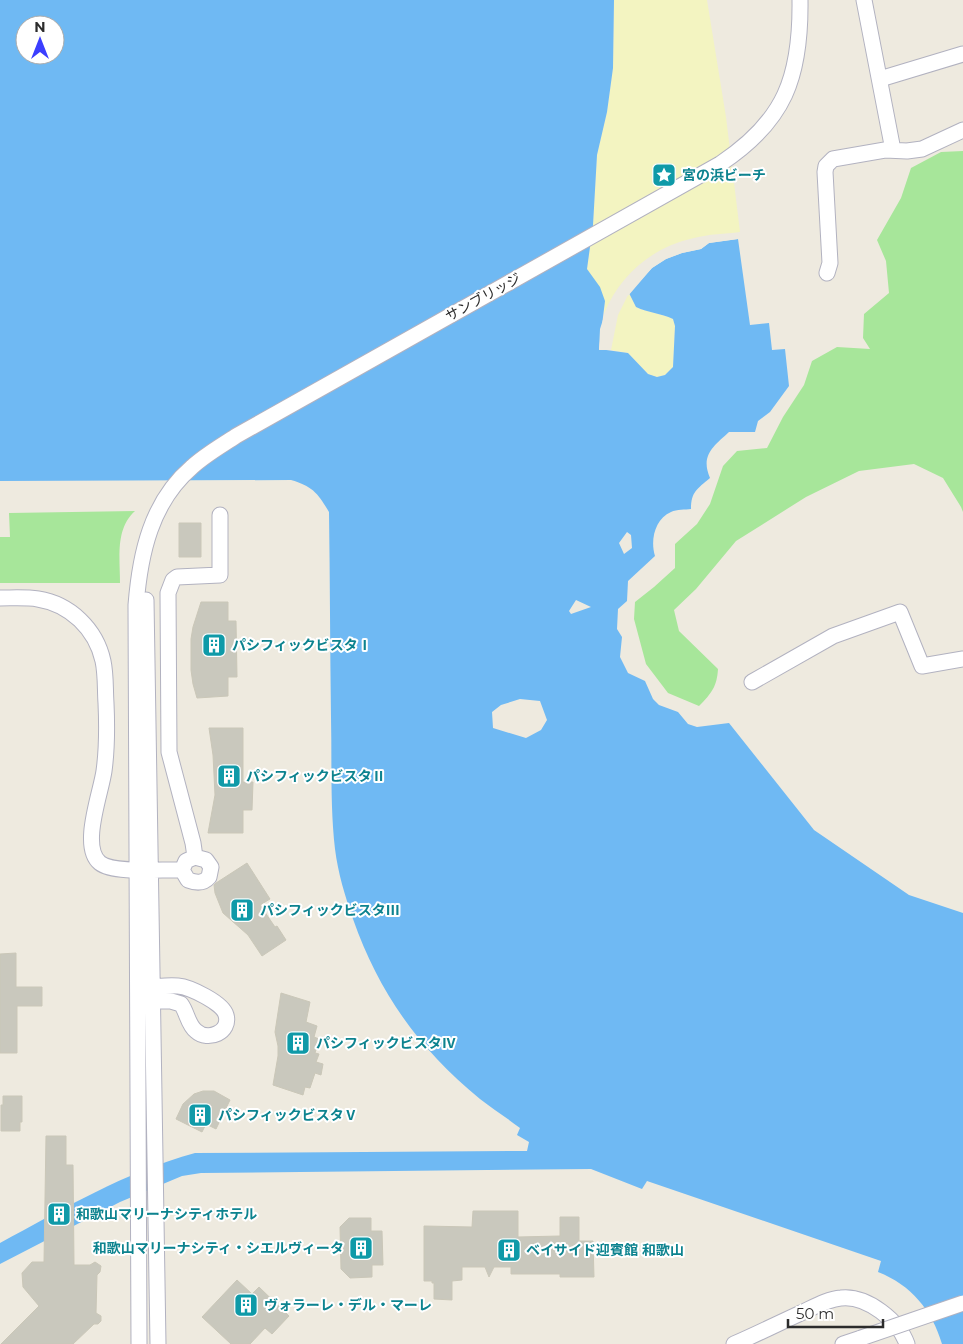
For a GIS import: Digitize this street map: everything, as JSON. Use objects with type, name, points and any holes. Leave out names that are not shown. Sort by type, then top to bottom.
[{"type":"street","name":"サンブリッジ","points":[[144,869],[146,563],[152,522],[174,486],[191,468],[236,436],[737,153],[749,143],[775,113],[785,96],[797,60],[800,35],[800,0]]},
{"type":"street","points":[[864,0],[893,150]]},
{"type":"street","points":[[880,79],[963,54]]},
{"type":"street","points":[[827,274],[830,263],[826,220],[826,166],[833,159],[893,150],[922,149],[963,130]]},
{"type":"street","points":[[195,857],[169,752],[168,593],[173,580],[178,577],[220,576],[220,515]]},
{"type":"street","points":[[0,598],[39,599],[62,607],[87,627],[97,644],[104,668],[106,752],[104,772],[92,826],[93,853],[101,863],[112,869],[182,870]]},
{"type":"street","points":[[752,682],[832,636],[900,612],[922,666],[963,659]]},
{"type":"street","points":[[195,857],[209,863],[211,874],[207,880],[200,883],[185,877],[182,870],[186,862],[195,857]]},
{"type":"street","points":[[144,869],[153,994],[158,1344]]},
{"type":"street","points":[[138,1344],[137,994],[144,869]]},
{"type":"street","points":[[137,994],[153,994],[182,987],[222,1007],[226,1016],[225,1027],[216,1034],[204,1036],[194,1030],[181,1004],[153,994]]},
{"type":"street","points":[[734,1344],[821,1304],[841,1298],[856,1299],[890,1318],[901,1331],[907,1344]]},
{"type":"street","points":[[843,1344],[963,1303]]},
{"type":"green space","points":[[963,151],[963,512],[943,478],[914,464],[859,471],[806,497],[736,541],[696,589],[674,610],[679,631],[718,669],[713,689],[699,706],[668,693],[646,664],[634,619],[635,602],[675,568],[675,544],[697,524],[710,504],[723,466],[737,451],[767,448],[783,417],[804,385],[812,361],[837,347],[870,349],[863,338],[864,314],[889,293],[886,261],[877,240],[901,198],[911,168],[941,152]]},
{"type":"green space","points":[[135,511],[124,526],[121,535],[119,554],[120,583],[0,583],[0,537],[10,537],[9,513]]},
{"type":"sand","name":"宮の浜ビーチ","points":[[614,0],[707,0],[726,117],[740,232],[694,238],[679,242],[652,255],[640,264],[619,287],[604,314],[605,301],[587,269],[593,224],[597,155],[607,112],[613,68]]},
{"type":"sand","points":[[629,293],[636,307],[673,319],[675,326],[673,367],[665,375],[657,377],[648,374],[628,353],[611,350],[618,315]]},
{"type":"water","points":[[0,0],[614,0],[613,68],[607,112],[597,155],[593,225],[587,269],[600,287],[605,301],[599,349],[628,353],[648,374],[657,377],[665,375],[673,367],[675,326],[673,319],[636,307],[629,293],[652,268],[666,259],[701,249],[709,243],[738,239],[750,325],[769,323],[772,350],[785,349],[789,386],[770,412],[758,421],[755,432],[729,432],[710,452],[707,470],[710,478],[696,491],[692,499],[691,509],[671,512],[661,520],[655,531],[653,543],[655,556],[628,581],[627,601],[618,609],[617,629],[622,637],[620,657],[628,673],[645,681],[653,699],[659,705],[678,712],[688,724],[697,727],[729,723],[814,830],[909,895],[963,913],[963,1344],[942,1344],[932,1320],[919,1300],[901,1284],[878,1272],[881,1261],[647,1181],[642,1189],[591,1169],[201,1173],[182,1176],[120,1202],[0,1264],[0,1243],[95,1192],[144,1170],[195,1153],[527,1151],[529,1142],[517,1135],[520,1128],[480,1099],[458,1080],[420,1040],[403,1018],[375,971],[363,946],[350,910],[338,867],[332,816],[329,512],[314,491],[291,480],[0,481]],"holes":[[[627,532],[631,535],[632,548],[624,554],[619,543]],[[576,600],[591,607],[571,614],[569,611]],[[520,699],[540,701],[547,720],[541,730],[526,738],[493,728],[492,712],[501,705]]]},
{"type":"pier","points":[[738,237],[738,239],[709,243],[701,249],[666,259],[652,268],[628,296],[627,292],[638,278],[665,257],[681,250],[700,247],[708,241]]},
{"type":"pier","points":[[607,307],[602,347],[611,348],[611,350],[599,350],[600,329]]},
{"type":"building","points":[[179,523],[201,523],[201,557],[179,557]]},
{"type":"building","name":"パシフィックビスタⅠ","points":[[201,602],[228,602],[228,621],[236,621],[237,677],[228,677],[228,696],[197,698],[191,670],[191,639]]},
{"type":"building","name":"パシフィックビスタⅡ","points":[[209,728],[243,728],[243,782],[253,782],[252,810],[243,810],[243,833],[208,833],[215,795],[213,755]]},
{"type":"building","name":"パシフィックビスタⅢ","points":[[247,863],[270,899],[260,905],[286,940],[262,956],[248,935],[223,913],[215,893],[214,885],[216,883]]},
{"type":"building","points":[[16,953],[16,987],[42,987],[42,1006],[17,1006],[17,1053],[0,1053],[0,954]]},
{"type":"building","name":"パシフィックビスタⅣ","points":[[281,993],[310,1002],[306,1022],[317,1026],[314,1037],[319,1039],[315,1053],[319,1054],[316,1062],[323,1064],[321,1075],[315,1073],[310,1088],[305,1087],[303,1095],[273,1085],[278,1056],[275,1032]]},
{"type":"building","name":"パシフィックビスタⅤ","points":[[203,1091],[214,1091],[230,1100],[216,1129],[206,1124],[202,1132],[176,1119],[183,1104],[194,1094]]},
{"type":"building","points":[[3,1096],[22,1096],[20,1131],[1,1131]]},
{"type":"building","name":"和歌山マリーナシティホテル","points":[[46,1136],[66,1136],[66,1165],[73,1165],[74,1265],[90,1265],[95,1262],[101,1266],[100,1272],[97,1275],[96,1313],[101,1316],[101,1321],[98,1324],[94,1324],[73,1344],[1,1344],[39,1306],[23,1287],[22,1273],[32,1262],[44,1262]]},
{"type":"building","name":"ベイサイド迎賓館 和歌山","points":[[473,1211],[518,1211],[518,1237],[560,1236],[560,1217],[579,1217],[579,1241],[593,1241],[594,1277],[560,1277],[560,1274],[511,1274],[511,1267],[494,1267],[489,1277],[485,1267],[462,1267],[462,1280],[452,1281],[452,1300],[434,1299],[434,1283],[432,1281],[424,1281],[424,1226],[472,1227]]},
{"type":"building","name":"和歌山マリーナシティ・シエルヴィータ","points":[[349,1218],[371,1218],[371,1231],[382,1231],[383,1265],[372,1265],[372,1277],[350,1278],[341,1269],[340,1227]]},
{"type":"building","name":"ヴォラーレ・デル・マーレ","points":[[237,1280],[252,1294],[259,1287],[289,1316],[272,1334],[265,1328],[250,1344],[231,1344],[202,1317]]},
{"type":"place","name":"宮の浜ビーチ","points":[[664,175]]},
{"type":"place","name":"パシフィックビスタⅠ","points":[[214,645]]},
{"type":"place","name":"パシフィックビスタⅡ","points":[[229,776]]},
{"type":"place","name":"パシフィックビスタⅢ","points":[[242,910]]},
{"type":"place","name":"パシフィックビスタⅣ","points":[[298,1043]]},
{"type":"place","name":"パシフィックビスタⅤ","points":[[200,1115]]},
{"type":"place","name":"和歌山マリーナシティホテル","points":[[59,1214]]},
{"type":"place","name":"和歌山マリーナシティ・シエルヴィータ","points":[[361,1248]]},
{"type":"place","name":"ベイサイド迎賓館 和歌山","points":[[509,1250]]},
{"type":"place","name":"ヴォラーレ・デル・マーレ","points":[[246,1305]]}]
